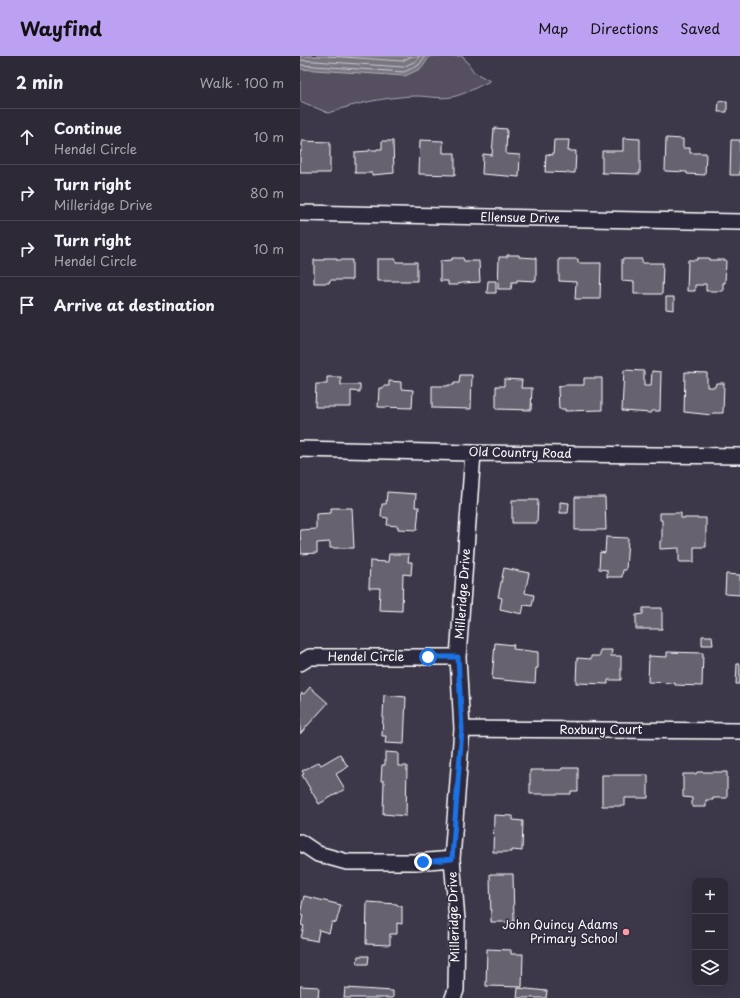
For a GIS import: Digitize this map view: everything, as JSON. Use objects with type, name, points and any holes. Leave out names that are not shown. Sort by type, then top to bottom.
[{"type":"street","name":"Ellensue Drive","points":[[300,213],[740,222]]},
{"type":"street","name":"Old Country Road","points":[[300,449],[473,453],[740,456]]},
{"type":"street","name":"Milleridge Drive","points":[[453,998],[456,990],[456,920],[452,859],[462,729],[458,657],[473,453]]},
{"type":"street","name":"Hendel Circle","points":[[300,662],[310,657],[458,657]]},
{"type":"street","name":"Roxbury Court","points":[[462,729],[740,731]]},
{"type":"street","points":[[300,842],[318,854],[347,862],[416,862],[452,859]]},
{"type":"shaded area","points":[[300,56],[463,56],[474,72],[490,81],[464,93],[451,97],[441,98],[416,96],[383,99],[361,103],[328,113],[300,101]]},
{"type":"water","points":[[300,56],[430,56],[422,68],[405,76],[300,69]]},
{"type":"building","points":[[719,101],[727,102],[727,112],[718,112]]},
{"type":"building","points":[[494,128],[507,129],[506,154],[520,155],[519,177],[482,174],[483,154],[492,155]]},
{"type":"building","points":[[623,138],[640,139],[640,174],[602,173],[602,151],[623,151]]},
{"type":"building","points":[[666,138],[683,139],[683,148],[690,148],[690,153],[706,153],[705,175],[665,171]]},
{"type":"building","points":[[420,140],[443,141],[443,153],[455,153],[455,175],[419,174]]},
{"type":"building","points":[[554,140],[569,140],[568,151],[576,151],[575,173],[545,172],[546,154],[553,155]]},
{"type":"building","points":[[731,140],[740,140],[740,175],[730,175]]},
{"type":"building","points":[[302,141],[330,142],[330,173],[300,173],[300,151],[302,151]]},
{"type":"building","points":[[382,141],[393,141],[394,173],[372,175],[372,173],[355,173],[355,152],[382,149]]},
{"type":"building","points":[[507,255],[519,255],[519,257],[536,258],[536,281],[517,280],[517,282],[512,282],[511,289],[498,289],[499,257],[507,257]]},
{"type":"building","points":[[324,258],[352,260],[352,280],[330,280],[329,283],[314,283],[314,260],[324,260]]},
{"type":"building","points":[[452,258],[463,258],[464,261],[479,261],[480,282],[448,285],[448,281],[440,281],[440,261],[452,260]]},
{"type":"building","points":[[697,258],[726,260],[725,283],[723,283],[723,291],[706,291],[706,284],[703,284],[695,285],[695,291],[687,291],[688,260],[697,260]]},
{"type":"building","points":[[377,259],[396,259],[396,262],[417,262],[417,281],[377,281]]},
{"type":"building","points":[[559,259],[578,259],[578,263],[601,263],[600,299],[575,299],[576,282],[559,281]]},
{"type":"building","points":[[622,259],[642,259],[642,263],[663,263],[662,294],[634,294],[634,282],[622,281]]},
{"type":"building","points":[[488,281],[496,281],[496,293],[487,293]]},
{"type":"building","points":[[666,297],[674,297],[674,310],[666,309]]},
{"type":"building","points":[[624,370],[644,371],[644,386],[651,386],[652,371],[661,372],[660,411],[651,411],[651,413],[622,411]]},
{"type":"building","points":[[685,372],[707,373],[707,387],[715,387],[716,383],[724,383],[723,413],[713,413],[712,415],[684,412]]},
{"type":"building","points":[[460,375],[472,375],[471,409],[432,408],[432,386],[454,385],[454,383],[459,383]]},
{"type":"building","points":[[327,377],[341,377],[341,385],[360,385],[360,392],[351,391],[351,407],[315,407],[316,384],[327,384]]},
{"type":"building","points":[[584,378],[602,378],[602,410],[565,411],[565,409],[559,409],[558,387],[564,385],[584,385]]},
{"type":"building","points":[[504,379],[522,380],[521,388],[532,388],[531,410],[496,409],[496,386],[504,386]]},
{"type":"building","points":[[389,381],[401,382],[401,389],[413,390],[412,408],[378,407],[379,388],[389,386]]},
{"type":"building","points":[[387,492],[416,494],[415,507],[419,507],[417,530],[398,529],[398,526],[387,525],[388,518],[381,517],[382,504],[386,504]]},
{"type":"building","points":[[575,497],[605,497],[606,530],[575,530]]},
{"type":"building","points":[[512,500],[538,500],[537,523],[512,523]]},
{"type":"building","points":[[560,502],[569,503],[568,513],[560,513]]},
{"type":"building","points":[[331,508],[352,508],[354,548],[330,548],[330,542],[317,543],[317,553],[301,554],[300,530],[316,529],[316,514],[331,513]]},
{"type":"building","points":[[660,513],[681,513],[681,518],[706,518],[706,547],[694,547],[694,562],[679,562],[679,548],[660,549],[660,541],[662,541],[662,520],[660,520]]},
{"type":"building","points":[[606,537],[628,538],[626,570],[623,570],[622,577],[607,577],[607,570],[599,569],[600,552],[605,553]]},
{"type":"building","points":[[389,554],[409,554],[408,562],[412,562],[411,575],[403,574],[402,611],[379,610],[380,588],[369,588],[370,561],[388,562]]},
{"type":"building","points":[[504,568],[529,573],[525,593],[534,595],[532,606],[524,605],[522,614],[500,609],[502,598],[498,597]]},
{"type":"building","points":[[726,574],[740,575],[740,595],[725,594]]},
{"type":"building","points":[[643,608],[662,608],[662,629],[636,629],[636,615],[643,614]]},
{"type":"building","points":[[702,636],[712,636],[713,645],[702,645]]},
{"type":"building","points":[[495,643],[514,645],[513,649],[538,652],[538,668],[536,668],[535,683],[492,679]]},
{"type":"building","points":[[600,650],[612,650],[611,656],[621,656],[621,680],[608,680],[608,684],[576,683],[577,658],[591,659],[591,656],[600,656]]},
{"type":"building","points":[[667,652],[703,653],[702,686],[648,682],[649,656],[667,657]]},
{"type":"building","points":[[737,664],[740,664],[740,684],[736,684]]},
{"type":"building","points":[[310,687],[328,703],[300,734],[300,695],[302,693],[304,694]]},
{"type":"building","points":[[384,695],[406,697],[404,744],[385,743],[386,736],[382,736]]},
{"type":"building","points":[[385,752],[398,753],[398,766],[407,766],[406,816],[383,814],[384,781],[381,781],[382,765],[385,765]]},
{"type":"building","points":[[340,754],[348,767],[336,774],[345,789],[319,804],[302,775],[304,774],[302,771],[319,762],[321,765]]},
{"type":"building","points":[[562,768],[578,768],[578,791],[571,791],[571,794],[530,794],[530,770],[561,770]]},
{"type":"building","points":[[697,772],[727,772],[727,798],[713,798],[713,800],[706,800],[706,807],[692,807],[692,798],[683,797],[683,774],[696,774]]},
{"type":"building","points":[[602,775],[648,775],[648,798],[625,798],[625,806],[602,806]]},
{"type":"building","points":[[494,815],[513,816],[513,820],[523,821],[522,851],[512,850],[512,852],[493,852]]},
{"type":"building","points":[[490,874],[513,874],[514,922],[491,922]]},
{"type":"building","points":[[304,896],[341,905],[336,923],[332,922],[329,933],[319,930],[317,941],[301,938],[304,926],[301,925],[303,916],[300,914]]},
{"type":"building","points":[[367,902],[397,904],[398,906],[402,906],[402,924],[397,923],[397,934],[390,934],[390,945],[366,944]]},
{"type":"building","points":[[487,949],[511,950],[511,954],[523,954],[522,987],[486,986]]},
{"type":"building","points":[[358,956],[369,956],[368,964],[357,964]]},
{"type":"building","points":[[300,986],[319,987],[318,997],[320,998],[300,998]]},
{"type":"building","points":[[345,988],[393,991],[393,998],[344,998]]},
{"type":"building","points":[[518,988],[547,991],[546,998],[517,998]]},
{"type":"place","name":"John Quincy Adams Primary School","points":[[626,932]]},
{"type":"route","points":[[423,862],[452,859],[462,729],[458,657],[428,657]]}]
